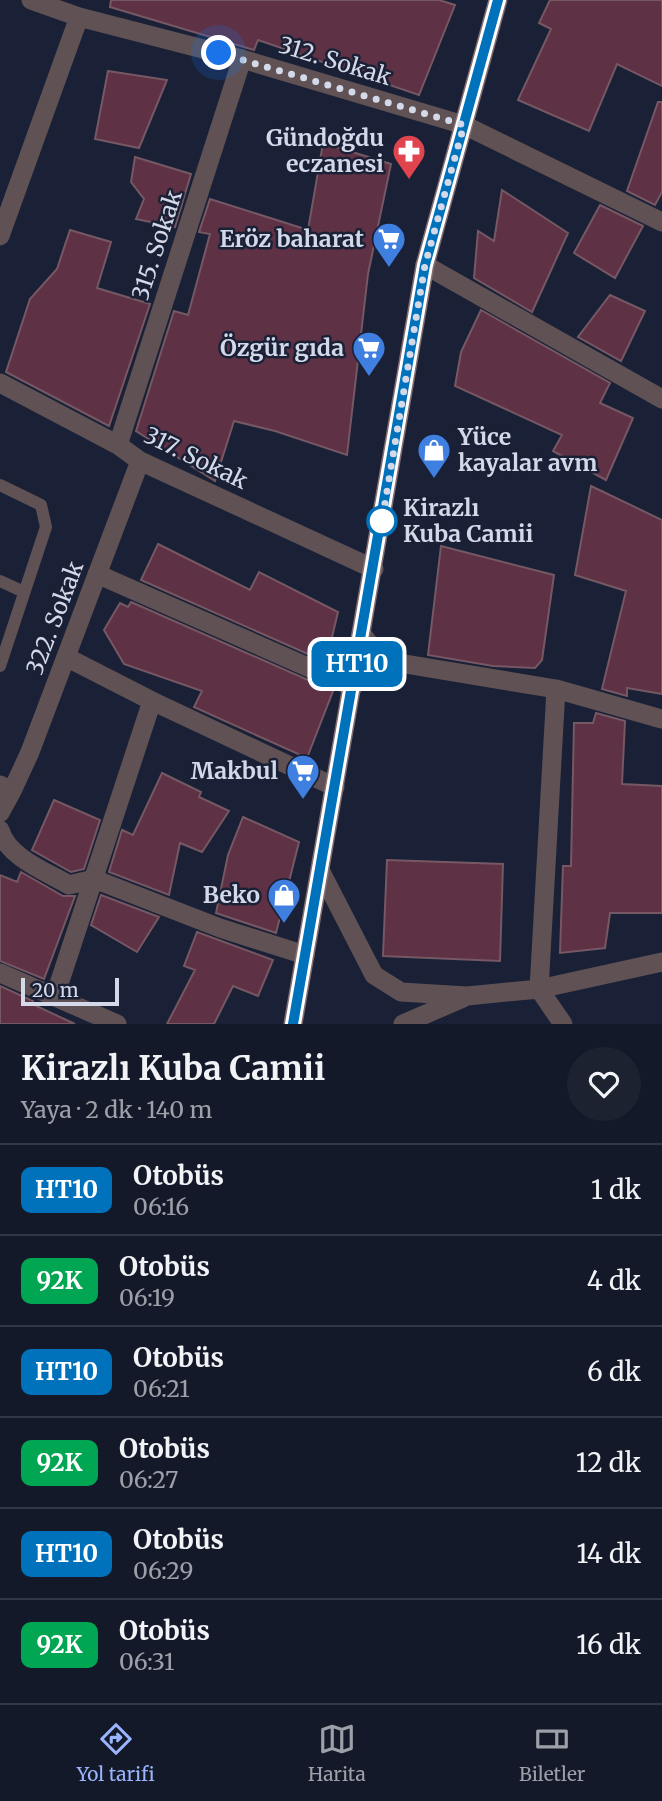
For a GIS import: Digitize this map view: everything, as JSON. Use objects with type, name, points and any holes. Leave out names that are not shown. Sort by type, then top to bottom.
[{"type":"main road","points":[[293,1024],[425,265],[498,0]]},
{"type":"street","name":"312. Sokak","points":[[31,0],[79,17],[242,59],[464,125],[662,222]]},
{"type":"street","points":[[0,236],[79,17]]},
{"type":"street","name":"315. Sokak","points":[[118,445],[242,59]]},
{"type":"street","points":[[425,265],[662,400]]},
{"type":"street","name":"317. Sokak","points":[[0,383],[118,445],[140,461],[374,569]]},
{"type":"street","name":"322. Sokak","points":[[0,813],[6,788],[66,657],[140,461]]},
{"type":"street","points":[[97,574],[353,687]]},
{"type":"street","points":[[362,634],[381,660],[556,690],[662,719]]},
{"type":"street","points":[[66,657],[152,701],[335,787]]},
{"type":"street","points":[[556,690],[539,989],[563,1024]]},
{"type":"street","points":[[55,996],[152,701]]},
{"type":"street","points":[[0,830],[3,841],[30,862],[69,885],[94,879],[220,928],[305,955]]},
{"type":"street","points":[[320,870],[374,975],[401,992],[467,996],[539,989],[662,962]]},
{"type":"street","points":[[0,973],[117,1024]]},
{"type":"street","points":[[409,1023],[467,996]]},
{"type":"lane","points":[[0,485],[41,505],[47,527],[0,666]]},
{"type":"lane","points":[[0,581],[24,592]]},
{"type":"building","points":[[111,0],[439,0],[455,5],[419,95],[258,40],[254,50],[110,7]]},
{"type":"building","points":[[550,0],[662,0],[662,86],[617,64],[589,131],[518,100],[551,29],[539,23]]},
{"type":"building","points":[[108,71],[167,80],[139,148],[95,139]]},
{"type":"building","points":[[658,102],[662,102],[662,192],[655,205],[627,191]]},
{"type":"building","points":[[323,143],[391,164],[368,274],[347,455],[275,431],[234,421],[215,481],[136,431],[174,311],[188,315],[210,234],[199,232],[210,199],[308,230]]},
{"type":"building","points":[[135,157],[191,174],[175,227],[136,219],[144,199],[131,182]]},
{"type":"building","points":[[502,190],[568,233],[532,312],[474,278],[478,231],[494,241]]},
{"type":"building","points":[[600,205],[643,226],[615,278],[574,253]]},
{"type":"building","points":[[70,230],[111,242],[97,288],[150,304],[109,426],[6,372],[30,299],[57,269]]},
{"type":"building","points":[[610,295],[645,311],[621,361],[578,337]]},
{"type":"building","points":[[481,310],[610,383],[600,403],[633,418],[606,480],[553,451],[562,435],[455,386],[461,352]]},
{"type":"building","points":[[591,486],[662,520],[662,694],[627,688],[627,696],[602,689],[626,591],[575,575]]},
{"type":"building","points":[[158,544],[250,590],[259,572],[338,612],[326,662],[141,580]]},
{"type":"building","points":[[441,546],[554,575],[542,660],[535,668],[493,666],[428,655]]},
{"type":"building","points":[[131,602],[333,691],[307,758],[194,707],[202,691],[124,664],[104,630],[120,603],[128,607]]},
{"type":"building","points":[[596,713],[625,721],[622,784],[662,786],[662,913],[610,913],[605,948],[560,953],[563,866],[571,866],[574,723],[593,723]]},
{"type":"building","points":[[162,773],[201,792],[199,797],[229,811],[202,852],[180,843],[169,895],[109,872],[122,830],[133,835]]},
{"type":"building","points":[[54,800],[100,820],[84,869],[71,872],[32,850]]},
{"type":"building","points":[[243,817],[299,842],[276,933],[216,913],[228,855]]},
{"type":"building","points":[[387,860],[503,864],[500,961],[383,956]]},
{"type":"building","points":[[21,872],[63,896],[75,896],[44,979],[0,961],[0,875],[17,882]]},
{"type":"building","points":[[101,895],[159,917],[137,952],[91,925]]},
{"type":"building","points":[[197,932],[273,960],[258,996],[233,986],[214,1024],[167,1024],[195,970],[184,966]]},
{"type":"building","points":[[0,986],[33,1001],[32,1004],[75,1024],[0,1024]]},
{"type":"bus line","name":"HT10","points":[[293,1024],[425,265],[498,0]]},
{"type":"place","name":"Gündoğdu eczanesi","points":[[409,181]]},
{"type":"place","name":"Eröz baharat","points":[[389,269]]},
{"type":"place","name":"Özgür gıda","points":[[369,378]]},
{"type":"place","name":"Yüce kayalar avm","points":[[434,480]]},
{"type":"place","name":"Kirazlı Kuba Camii","points":[[382,521]]},
{"type":"place","name":"Makbul","points":[[303,801]]},
{"type":"place","name":"Beko","points":[[284,925]]},
{"type":"route","points":[[219,53],[464,125],[425,265],[382,521]]}]
